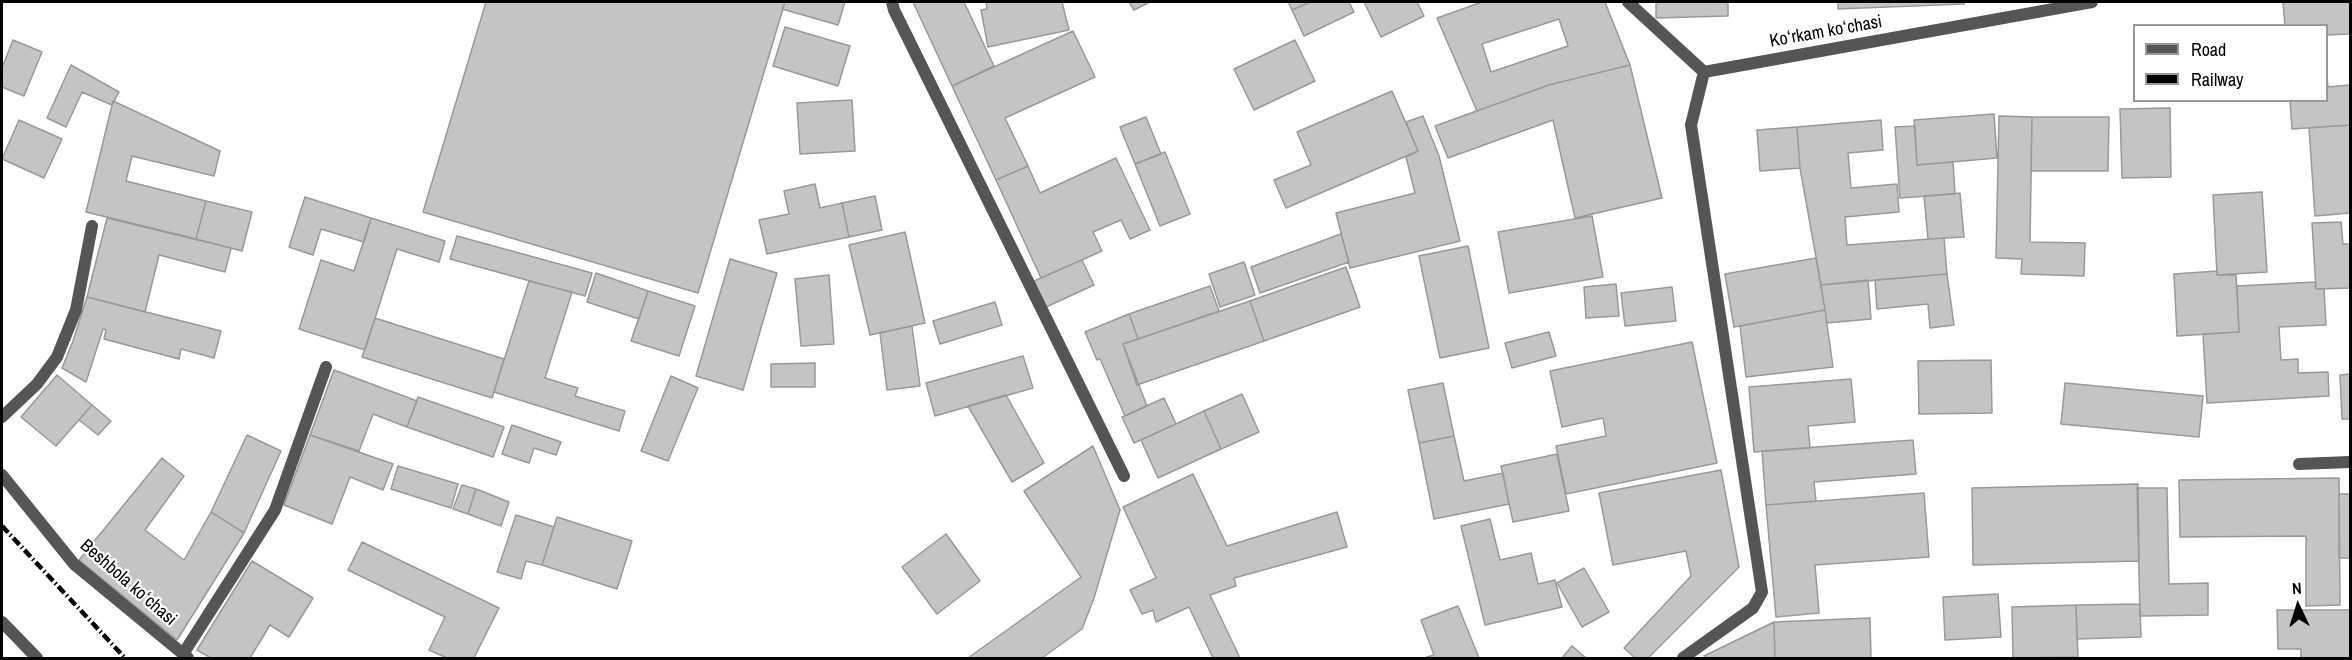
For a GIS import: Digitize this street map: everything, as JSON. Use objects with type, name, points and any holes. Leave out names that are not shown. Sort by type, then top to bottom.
[{"type":"street","points":[[892,2],[1124,476]]},
{"type":"street","points":[[1628,2],[1704,72],[1691,125],[1762,592],[1753,608],[1683,658]]},
{"type":"street","name":"Koʻrkam koʻchasi","points":[[1704,72],[2086,2]]},
{"type":"street","points":[[2,417],[37,384],[57,357],[76,310],[92,226]]},
{"type":"street","points":[[186,656],[275,510],[326,367]]},
{"type":"street","points":[[2299,464],[2350,462]]},
{"type":"street","name":"Beshbola koʻchasi","points":[[2,475],[74,564],[186,656]]},
{"type":"street","points":[[2,622],[37,658]]},
{"type":"building","points":[[486,2],[785,2],[698,293],[423,212]]},
{"type":"building","points":[[785,2],[845,2],[838,25],[782,9]]},
{"type":"building","points":[[913,2],[964,2],[994,66],[952,86]]},
{"type":"building","points":[[986,2],[1062,2],[1069,30],[988,47],[981,10],[987,9]]},
{"type":"building","points":[[1129,2],[1150,2],[1134,10]]},
{"type":"building","points":[[1288,2],[1311,2],[1292,10]]},
{"type":"building","points":[[1311,2],[1349,2],[1354,12],[1304,36],[1292,10]]},
{"type":"building","points":[[1364,2],[1417,2],[1424,16],[1381,37]]},
{"type":"building","points":[[1482,2],[1605,2],[1630,65],[1549,85],[1477,111],[1437,18]],"holes":[[[1559,19],[1568,46],[1491,72],[1482,44]]]},
{"type":"building","points":[[1656,2],[1728,2],[1728,16],[1656,18]]},
{"type":"building","points":[[1838,2],[1964,2],[1964,4],[1838,9]]},
{"type":"building","points":[[2283,2],[2350,2],[2350,34],[2328,35],[2328,24],[2285,24]]},
{"type":"building","points":[[785,27],[850,46],[838,86],[773,66]]},
{"type":"building","points":[[1073,31],[1095,77],[1005,118],[1028,166],[996,180],[952,86]]},
{"type":"building","points":[[13,40],[42,52],[24,96],[2,87],[2,68]]},
{"type":"building","points":[[1295,40],[1315,81],[1254,110],[1234,69]]},
{"type":"building","points":[[71,65],[119,92],[112,105],[82,92],[66,127],[47,118]]},
{"type":"building","points":[[1630,65],[1662,198],[1575,218],[1553,120],[1448,158],[1435,126],[1549,85]]},
{"type":"building","points":[[2350,85],[2350,125],[2292,129],[2290,102],[2328,102],[2328,87]]},
{"type":"building","points":[[1392,91],[1418,151],[1286,208],[1274,180],[1311,165],[1297,132]]},
{"type":"building","points":[[852,100],[855,151],[800,154],[797,103]]},
{"type":"building","points":[[113,101],[220,151],[214,176],[132,156],[126,181],[206,201],[196,239],[86,212]]},
{"type":"building","points":[[2170,108],[2171,177],[2122,178],[2120,109]]},
{"type":"building","points":[[1994,114],[1997,158],[1917,165],[1914,120]]},
{"type":"building","points":[[1423,116],[1439,156],[1460,241],[1350,268],[1336,213],[1415,193],[1406,157],[1418,151],[1406,122]]},
{"type":"building","points":[[1999,116],[2032,117],[2030,242],[2085,243],[2084,276],[2021,274],[2022,259],[1996,258]]},
{"type":"building","points":[[1146,117],[1161,154],[1135,164],[1120,127]]},
{"type":"building","points":[[2032,117],[2109,117],[2108,171],[2031,171]]},
{"type":"building","points":[[19,120],[62,139],[44,178],[2,159]]},
{"type":"building","points":[[1881,120],[1883,150],[1848,153],[1851,188],[1897,184],[1899,212],[1845,217],[1847,245],[1944,238],[1947,274],[1821,285],[1800,168],[1797,127]]},
{"type":"building","points":[[2350,125],[2350,213],[2315,216],[2309,128]]},
{"type":"building","points":[[1915,126],[1917,165],[1953,162],[1955,194],[1900,198],[1895,127]]},
{"type":"building","points":[[1797,127],[1800,168],[1760,171],[1757,130]]},
{"type":"building","points":[[1165,152],[1190,214],[1160,226],[1135,164]]},
{"type":"building","points":[[1116,158],[1150,230],[1130,239],[1121,220],[1093,232],[1102,251],[1041,278],[996,180],[1028,166],[1040,193]]},
{"type":"building","points":[[815,184],[820,208],[842,203],[849,237],[767,254],[759,220],[789,214],[784,191]]},
{"type":"building","points":[[2262,192],[2267,272],[2217,275],[2213,195]]},
{"type":"building","points":[[1960,193],[1964,237],[1928,239],[1924,196]]},
{"type":"building","points":[[875,196],[882,230],[849,237],[842,203]]},
{"type":"building","points":[[305,197],[371,218],[364,242],[321,229],[313,255],[289,247]]},
{"type":"building","points":[[206,201],[252,212],[242,251],[196,239]]},
{"type":"building","points":[[1592,216],[1603,277],[1509,293],[1498,232]]},
{"type":"building","points":[[107,218],[231,248],[225,272],[159,255],[145,312],[87,297]]},
{"type":"building","points":[[371,218],[445,241],[439,262],[397,249],[365,350],[299,329],[321,260],[354,271]]},
{"type":"building","points":[[2341,222],[2343,244],[2350,244],[2350,288],[2316,289],[2312,223]]},
{"type":"building","points":[[905,232],[925,323],[870,335],[849,245]]},
{"type":"building","points":[[1341,234],[1349,262],[1260,293],[1251,267]]},
{"type":"building","points":[[457,236],[592,273],[585,296],[450,259]]},
{"type":"building","points":[[1468,246],[1489,348],[1440,358],[1419,256]]},
{"type":"building","points":[[1816,258],[1825,310],[1734,327],[1725,274]]},
{"type":"building","points":[[730,259],[777,273],[743,390],[696,376]]},
{"type":"building","points":[[1082,260],[1094,285],[1046,307],[1034,281]]},
{"type":"building","points":[[1244,262],[1255,295],[1220,307],[1209,274]]},
{"type":"building","points":[[1346,267],[1360,307],[1264,341],[1250,301]]},
{"type":"building","points":[[2217,271],[2217,275],[2236,275],[2239,332],[2177,336],[2174,274]]},
{"type":"building","points":[[596,273],[648,291],[639,319],[587,302]]},
{"type":"building","points":[[1947,274],[1954,325],[1930,328],[1928,304],[1877,309],[1875,280]]},
{"type":"building","points":[[829,275],[834,344],[801,346],[795,279]]},
{"type":"building","points":[[1868,280],[1871,319],[1827,323],[1821,285]]},
{"type":"building","points":[[529,281],[572,292],[545,378],[578,388],[575,396],[625,411],[619,431],[494,392]]},
{"type":"building","points":[[2315,282],[2316,289],[2324,289],[2326,325],[2279,327],[2281,360],[2298,359],[2298,373],[2328,372],[2329,396],[2207,403],[2203,334],[2239,332],[2237,286]]},
{"type":"building","points":[[1616,284],[1619,316],[1586,318],[1584,287]]},
{"type":"building","points":[[1210,286],[1219,311],[1138,339],[1129,314]]},
{"type":"building","points":[[1672,287],[1676,321],[1625,326],[1621,293]]},
{"type":"building","points":[[648,291],[695,306],[679,356],[631,341]]},
{"type":"building","points":[[87,297],[221,331],[214,358],[181,349],[179,359],[104,339],[106,330],[103,329],[86,382],[62,368]]},
{"type":"building","points":[[1250,301],[1264,341],[1137,385],[1123,344]]},
{"type":"building","points":[[995,302],[1002,325],[940,344],[933,321]]},
{"type":"building","points":[[1825,310],[1833,367],[1746,377],[1740,326]]},
{"type":"building","points":[[1129,314],[1138,339],[1123,344],[1147,406],[1125,416],[1100,359],[1097,360],[1085,332]]},
{"type":"building","points":[[375,318],[504,359],[492,398],[362,357]]},
{"type":"building","points":[[912,326],[920,386],[887,390],[880,333]]},
{"type":"building","points":[[1549,332],[1556,356],[1512,368],[1505,343]]},
{"type":"building","points":[[1692,342],[1717,463],[1566,494],[1556,446],[1606,436],[1603,418],[1562,427],[1550,371]]},
{"type":"building","points":[[1023,356],[1033,388],[935,416],[926,383]]},
{"type":"building","points":[[1991,360],[1992,413],[1919,414],[1918,361]]},
{"type":"building","points":[[815,363],[815,387],[771,387],[771,364]]},
{"type":"building","points":[[334,370],[417,401],[407,427],[373,414],[359,451],[310,435]]},
{"type":"building","points":[[2350,374],[2350,419],[2342,419],[2340,375]]},
{"type":"building","points":[[57,375],[92,405],[56,446],[21,417]]},
{"type":"building","points":[[671,376],[698,388],[668,461],[641,451]]},
{"type":"building","points":[[1851,379],[1855,422],[1808,426],[1810,448],[1754,452],[1749,387]]},
{"type":"building","points":[[1443,383],[1454,436],[1419,443],[1408,390]]},
{"type":"building","points":[[2065,383],[2203,396],[2199,437],[2061,424]]},
{"type":"building","points":[[1242,394],[1259,432],[1221,449],[1204,411]]},
{"type":"building","points":[[1006,395],[1044,463],[1012,482],[968,406]]},
{"type":"building","points":[[418,397],[504,427],[493,457],[407,427]]},
{"type":"building","points":[[1164,398],[1176,424],[1134,443],[1122,417]]},
{"type":"building","points":[[92,405],[111,421],[98,435],[79,420]]},
{"type":"building","points":[[1204,411],[1221,449],[1158,478],[1141,440]]},
{"type":"building","points":[[512,425],[561,442],[556,455],[534,448],[529,463],[502,454]]},
{"type":"building","points":[[247,435],[281,451],[244,533],[211,512]]},
{"type":"building","points":[[310,435],[393,464],[383,490],[350,477],[332,524],[284,505]]},
{"type":"building","points":[[1454,436],[1464,481],[1503,473],[1509,504],[1434,519],[1419,443]]},
{"type":"building","points":[[1913,440],[1916,474],[1814,482],[1816,501],[1766,505],[1762,451]]},
{"type":"building","points":[[1093,446],[1120,510],[1094,598],[1082,629],[1042,658],[968,658],[1081,577],[1024,491]]},
{"type":"building","points":[[1557,454],[1569,511],[1513,522],[1501,466]]},
{"type":"building","points":[[162,458],[184,476],[145,530],[184,560],[211,512],[244,533],[177,640],[79,560]]},
{"type":"building","points":[[398,466],[458,484],[451,508],[391,489]]},
{"type":"building","points":[[1721,470],[1739,567],[1648,658],[1635,658],[1624,648],[1691,576],[1686,551],[1613,565],[1599,493]]},
{"type":"building","points":[[1193,474],[1227,546],[1337,512],[1347,547],[1234,578],[1236,586],[1210,595],[1240,658],[1213,658],[1189,607],[1156,622],[1153,610],[1142,614],[1130,590],[1156,578],[1123,507]]},
{"type":"building","points":[[2339,478],[2340,605],[2306,606],[2306,536],[2180,537],[2179,480]]},
{"type":"building","points":[[2138,484],[2139,561],[1973,565],[1972,488]]},
{"type":"building","points":[[462,485],[476,489],[468,514],[453,509]]},
{"type":"building","points":[[2137,488],[2167,488],[2169,584],[2208,583],[2208,615],[2140,616]]},
{"type":"building","points":[[476,489],[509,502],[501,526],[468,514]]},
{"type":"building","points":[[1924,493],[1929,557],[1815,565],[1819,613],[1776,617],[1766,505]]},
{"type":"building","points":[[2339,494],[2350,494],[2350,558],[2339,558]]},
{"type":"building","points":[[516,515],[554,527],[542,565],[526,561],[521,579],[497,572]]},
{"type":"building","points":[[557,517],[632,541],[617,589],[542,565]]},
{"type":"building","points":[[1490,519],[1500,560],[1531,553],[1538,584],[1555,580],[1562,607],[1485,625],[1461,526]]},
{"type":"building","points":[[946,534],[980,581],[937,614],[902,567]]},
{"type":"building","points":[[362,542],[499,608],[474,658],[447,658],[429,650],[445,617],[348,570]]},
{"type":"building","points":[[252,561],[313,598],[289,637],[270,625],[250,658],[211,658],[197,650]]},
{"type":"building","points":[[1584,568],[1609,612],[1582,627],[1557,583]]},
{"type":"building","points":[[1998,594],[2001,637],[1945,640],[1943,597]]},
{"type":"building","points":[[2140,604],[2141,637],[2077,639],[2076,605]]},
{"type":"building","points":[[2076,605],[2078,657],[2013,658],[2012,607]]},
{"type":"building","points":[[1458,606],[1479,658],[1424,658],[1434,655],[1421,620]]},
{"type":"building","points":[[2277,610],[2350,610],[2350,658],[2301,658],[2301,649],[2278,649]]},
{"type":"building","points":[[1870,618],[1871,658],[1775,658],[1774,622]]},
{"type":"building","points":[[1774,622],[1775,658],[1706,658],[1704,656]]},
{"type":"building","points":[[1572,646],[1586,658],[1562,658]]},
{"type":"railway","points":[[2,526],[125,658]]}]
